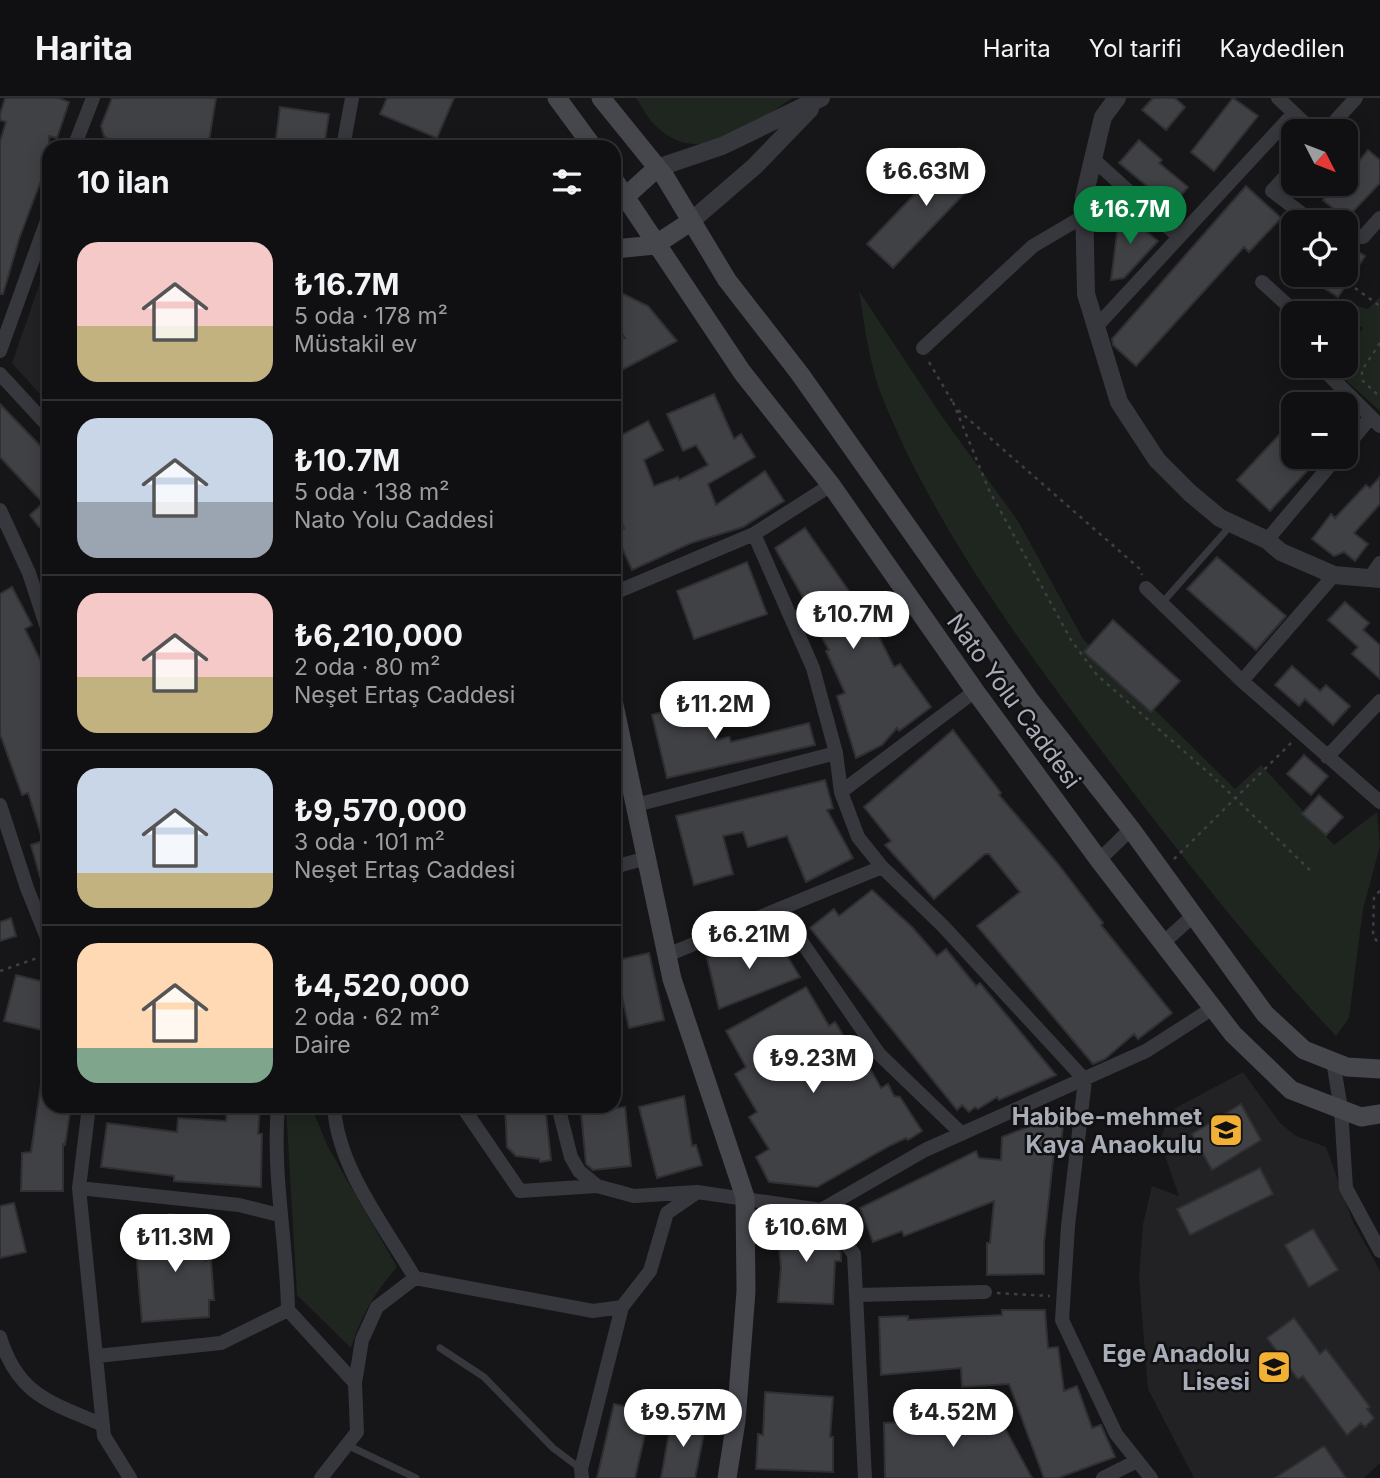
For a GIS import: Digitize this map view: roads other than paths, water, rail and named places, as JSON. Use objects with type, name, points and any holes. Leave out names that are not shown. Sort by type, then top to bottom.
[{"type":"main road","points":[[557,98],[588,140]]},
{"type":"main road","points":[[601,98],[657,168],[727,280],[800,374],[1021,688],[1131,829],[1265,1014],[1304,1050],[1347,1067],[1380,1069]]},
{"type":"main road","points":[[621,192],[657,168]]},
{"type":"main road","name":"Nato Yolu Caddesi","points":[[621,198],[741,372],[831,485],[975,691],[1099,860],[1233,1034],[1291,1090],[1361,1117],[1380,1114]]},
{"type":"main road","points":[[621,248],[655,245],[690,222]]},
{"type":"main road","points":[[621,737],[672,979],[745,1198],[746,1291],[736,1422],[727,1478]]},
{"type":"street","points":[[77,140],[93,98]]},
{"type":"street","points":[[344,140],[352,98]]},
{"type":"street","points":[[1117,98],[1103,117],[1084,197],[1084,216],[1086,294],[1119,402],[1157,460],[1190,494],[1232,523],[1267,540],[1281,552],[1335,575],[1377,573]]},
{"type":"street","points":[[1278,98],[1300,119]]},
{"type":"street","points":[[1337,119],[1356,98]]},
{"type":"street","points":[[657,168],[722,146],[820,99]]},
{"type":"street","points":[[690,222],[755,166],[820,99]]},
{"type":"street","points":[[1096,327],[1294,113]]},
{"type":"street","points":[[1093,159],[1179,237]]},
{"type":"street","points":[[1281,181],[1272,191],[1297,210]]},
{"type":"street","points":[[923,348],[1033,246],[1084,216]]},
{"type":"street","points":[[1358,236],[1363,237],[1380,218]]},
{"type":"street","points":[[0,351],[42,234]]},
{"type":"street","points":[[1262,282],[1283,301]]},
{"type":"street","points":[[0,374],[42,419]]},
{"type":"street","points":[[1332,378],[1375,422],[1358,437]]},
{"type":"street","points":[[1267,540],[1327,469]]},
{"type":"street","points":[[621,590],[754,534],[831,485]]},
{"type":"street","points":[[0,510],[29,573],[42,613]]},
{"type":"street","points":[[754,534],[813,668],[836,753],[841,792],[858,837],[882,867],[943,926],[1085,1080],[1068,1226],[1062,1320],[1116,1434],[1151,1478]]},
{"type":"street","points":[[1242,681],[1335,575]]},
{"type":"street","points":[[1146,588],[1242,681],[1380,802]]},
{"type":"street","points":[[841,792],[975,691]]},
{"type":"street","points":[[1327,757],[1380,701]]},
{"type":"street","points":[[636,805],[836,753]]},
{"type":"street","points":[[0,805],[42,926]]},
{"type":"street","points":[[1099,860],[1131,829]]},
{"type":"street","points":[[621,865],[647,859]]},
{"type":"street","points":[[667,955],[882,867]]},
{"type":"street","points":[[779,909],[879,1054],[962,1134]]},
{"type":"street","points":[[1163,943],[1194,915]]},
{"type":"street","points":[[467,1113],[520,1191],[597,1186],[634,1196],[697,1192],[821,1210],[925,1150],[1146,1051],[1213,1008]]},
{"type":"street","points":[[1333,1061],[1341,1109],[1346,1188],[1380,1251]]},
{"type":"street","points":[[88,1113],[79,1188],[104,1436],[130,1478]]},
{"type":"street","points":[[278,1113],[279,1215],[288,1265],[288,1310],[355,1383]]},
{"type":"street","points":[[334,1113],[335,1125],[358,1181],[415,1278]]},
{"type":"street","points":[[560,1113],[571,1157],[579,1171],[597,1186]]},
{"type":"street","points":[[79,1188],[239,1205],[279,1215]]},
{"type":"street","points":[[582,1473],[622,1307],[650,1271],[667,1213],[697,1192]]},
{"type":"street","points":[[821,1210],[854,1254],[865,1478]]},
{"type":"street","points":[[321,1478],[357,1432],[355,1383],[362,1340],[377,1307],[415,1278],[593,1311],[622,1307]]},
{"type":"street","points":[[857,1295],[985,1292]]},
{"type":"street","points":[[97,1356],[221,1343],[288,1310]]},
{"type":"street","points":[[0,1337],[8,1363],[37,1396],[103,1425]]},
{"type":"street","points":[[1103,1478],[1138,1461]]},
{"type":"lane","points":[[1162,603],[1232,523]]},
{"type":"lane","points":[[440,1348],[484,1377],[553,1448],[582,1473]]},
{"type":"lane","points":[[347,1445],[416,1478]]},
{"type":"place","name":"Habibe-mehmet Kaya Anaokulu","points":[[1226,1130]]},
{"type":"place","name":"Ege Anadolu Lisesi","points":[[1274,1367]]}]
